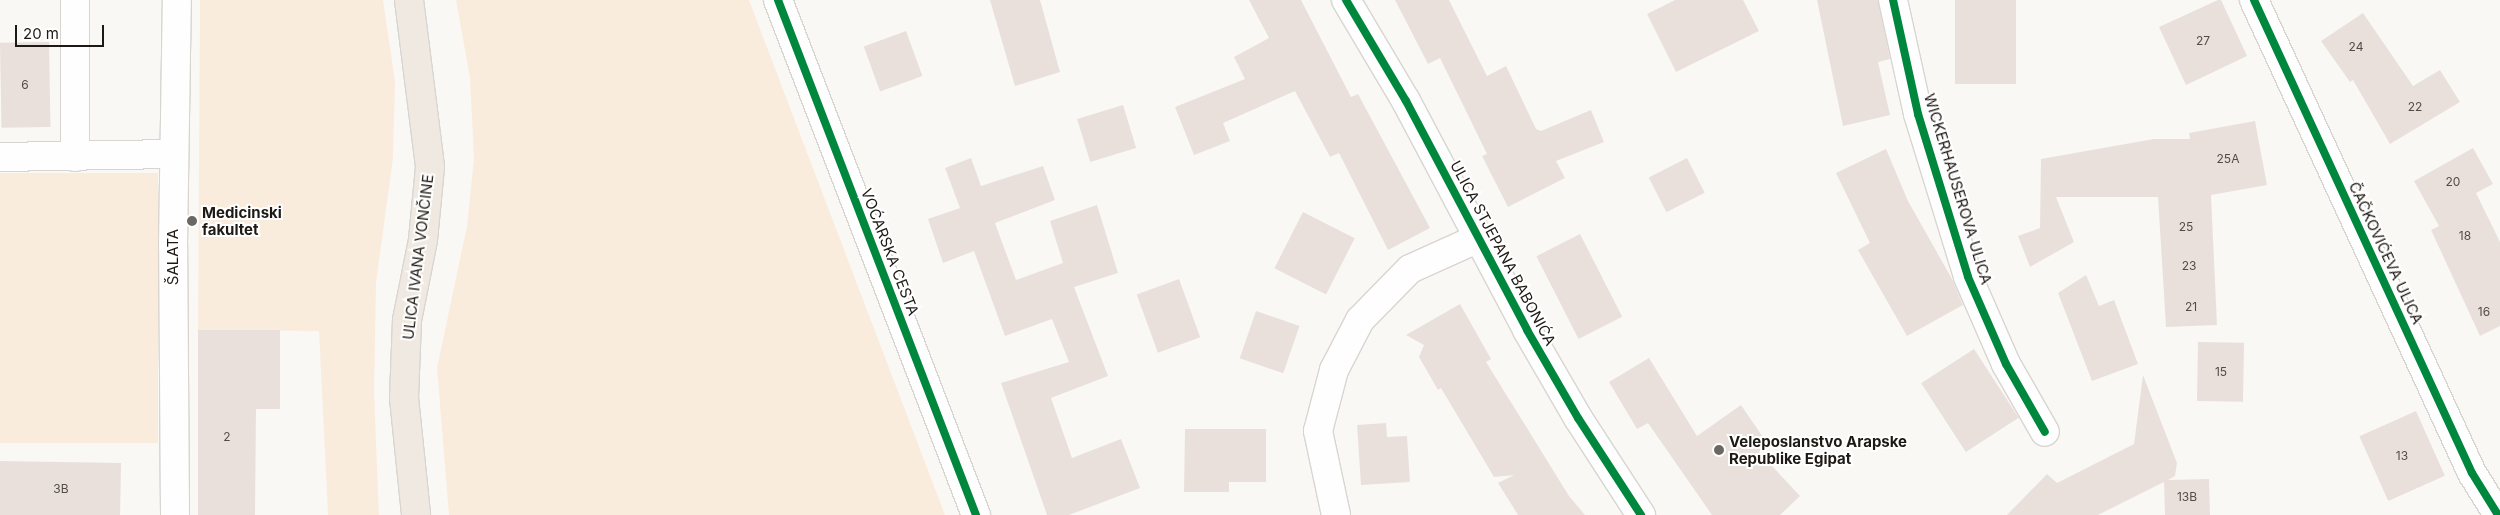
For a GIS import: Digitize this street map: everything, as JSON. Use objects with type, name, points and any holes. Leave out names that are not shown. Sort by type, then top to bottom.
[{"type":"main road","name":"ULICA IVANA VONČINE","points":[[409,0],[430,167],[423,240],[408,320],[404,398],[416,515]]},
{"type":"street","points":[[75,0],[75,157]]},
{"type":"street","name":"ŠALATA","points":[[175,515],[174,154],[177,0]]},
{"type":"street","name":"VOĆARSKA CESTA","points":[[778,0],[976,515]]},
{"type":"street","name":"ULICA STJEPANA BABONIĆA","points":[[1346,0],[1406,101],[1578,418],[1641,515]]},
{"type":"street","name":"WICKERHAUSEROVA ULICA","points":[[1893,0],[1918,114],[1968,276],[2006,364],[2045,432]]},
{"type":"street","name":"ČAČKOVIĆEVA ULICA","points":[[2254,0],[2472,473],[2498,515]]},
{"type":"street","points":[[0,158],[174,154]]},
{"type":"street","points":[[1336,515],[1318,431],[1334,370],[1360,320],[1404,274],[1479,238]]},
{"type":"shaded area","points":[[200,0],[383,0],[395,81],[393,158],[376,283],[374,393],[379,515],[328,515],[319,331],[198,330]]},
{"type":"shaded area","points":[[456,0],[749,0],[945,515],[449,515],[437,368],[467,226],[474,158],[470,78]]},
{"type":"shaded area","points":[[0,173],[158,173],[158,443],[0,443]]},
{"type":"building","points":[[990,0],[1040,0],[1060,72],[1015,86]]},
{"type":"building","points":[[1249,0],[1301,0],[1351,97],[1358,94],[1430,228],[1388,250],[1339,153],[1330,157],[1295,91],[1223,123],[1230,141],[1194,155],[1175,107],[1245,79],[1234,57],[1269,38]]},
{"type":"building","points":[[1395,0],[1449,0],[1487,76],[1506,66],[1536,129],[1541,131],[1591,110],[1604,142],[1556,161],[1565,178],[1508,207],[1482,156],[1487,154],[1440,58],[1428,64]]},
{"type":"building","points":[[1675,0],[1743,0],[1759,31],[1676,72],[1647,14]]},
{"type":"building","points":[[1817,0],[1878,0],[1890,59],[1878,62],[1890,115],[1843,126]]},
{"type":"building","points":[[1955,0],[2016,0],[2016,84],[1955,84]]},
{"type":"building","points":[[2221,0],[2247,56],[2186,85],[2159,27]]},
{"type":"building","points":[[2363,13],[2413,86],[2440,70],[2460,102],[2390,144],[2353,80],[2350,82],[2321,41]]},
{"type":"building","points":[[906,31],[922,76],[880,91],[864,46]]},
{"type":"building","points":[[49,42],[50,127],[1,128],[0,43]]},
{"type":"building","points":[[1123,105],[1136,148],[1090,162],[1077,119]]},
{"type":"building","points":[[2255,121],[2267,185],[2211,195],[2217,325],[2166,327],[2158,197],[2056,197],[2074,242],[2030,267],[2018,236],[2040,228],[2041,159],[2154,139],[2190,139],[2189,133]]},
{"type":"building","points":[[2473,148],[2493,184],[2476,193],[2500,242],[2500,326],[2480,336],[2431,230],[2439,226],[2414,181]]},
{"type":"building","points":[[1886,149],[1908,201],[1952,279],[1963,305],[1907,336],[1858,250],[1870,243],[1836,173]]},
{"type":"building","points":[[971,158],[981,186],[1043,166],[1055,200],[995,223],[1016,280],[1063,263],[1050,221],[1097,205],[1118,273],[1074,287],[1108,376],[1051,398],[1072,458],[1121,439],[1140,488],[1069,515],[1047,515],[1001,383],[1069,362],[1052,319],[1005,336],[974,251],[943,263],[928,219],[960,208],[945,168]]},
{"type":"building","points":[[1687,158],[1705,193],[1666,212],[1649,178]]},
{"type":"building","points":[[1303,212],[1355,238],[1326,294],[1274,268]]},
{"type":"building","points":[[1580,234],[1622,317],[1579,339],[1536,256]]},
{"type":"building","points":[[2086,275],[2099,306],[2114,300],[2138,364],[2092,381],[2058,293]]},
{"type":"building","points":[[1179,279],[1200,337],[1158,353],[1137,294]]},
{"type":"building","points":[[1460,304],[1491,359],[1486,362],[1569,496],[1585,515],[1518,515],[1498,483],[1514,475],[1494,477],[1441,388],[1438,390],[1419,357],[1424,345],[1406,335]]},
{"type":"building","points":[[1256,311],[1299,326],[1283,373],[1240,358]]},
{"type":"building","points":[[198,330],[280,330],[280,409],[256,409],[255,515],[198,515]]},
{"type":"building","points":[[2198,342],[2244,343],[2243,402],[2197,401]]},
{"type":"building","points":[[1974,349],[2019,418],[1966,452],[1921,383]]},
{"type":"building","points":[[1649,358],[1697,436],[1741,405],[1769,446],[1759,452],[1800,496],[1780,515],[1712,515],[1648,423],[1637,429],[1609,382]]},
{"type":"building","points":[[2143,375],[2177,463],[2175,476],[2168,480],[2209,479],[2210,515],[2165,515],[2164,482],[2098,515],[2007,515],[2047,474],[2057,483],[2134,444]]},
{"type":"building","points":[[2416,411],[2445,476],[2388,501],[2359,436]]},
{"type":"building","points":[[1386,423],[1387,437],[1407,436],[1410,482],[1361,485],[1357,425]]},
{"type":"building","points":[[1185,429],[1266,429],[1266,482],[1229,482],[1229,492],[1184,492]]},
{"type":"building","points":[[0,461],[121,463],[120,515],[0,515]]},
{"type":"cycle path","points":[[778,0],[976,515]]},
{"type":"cycle path","points":[[1346,0],[1406,101],[1527,330],[1578,418],[1641,515]]},
{"type":"cycle path","points":[[1893,0],[1918,114],[1968,277],[2006,364],[2045,432]]},
{"type":"cycle path","points":[[2254,0],[2472,473],[2498,515]]},
{"type":"place","name":"Medicinski fakultet","points":[[192,221]]},
{"type":"place","name":"Veleposlanstvo Arapske Republike Egipat","points":[[1719,450]]}]
